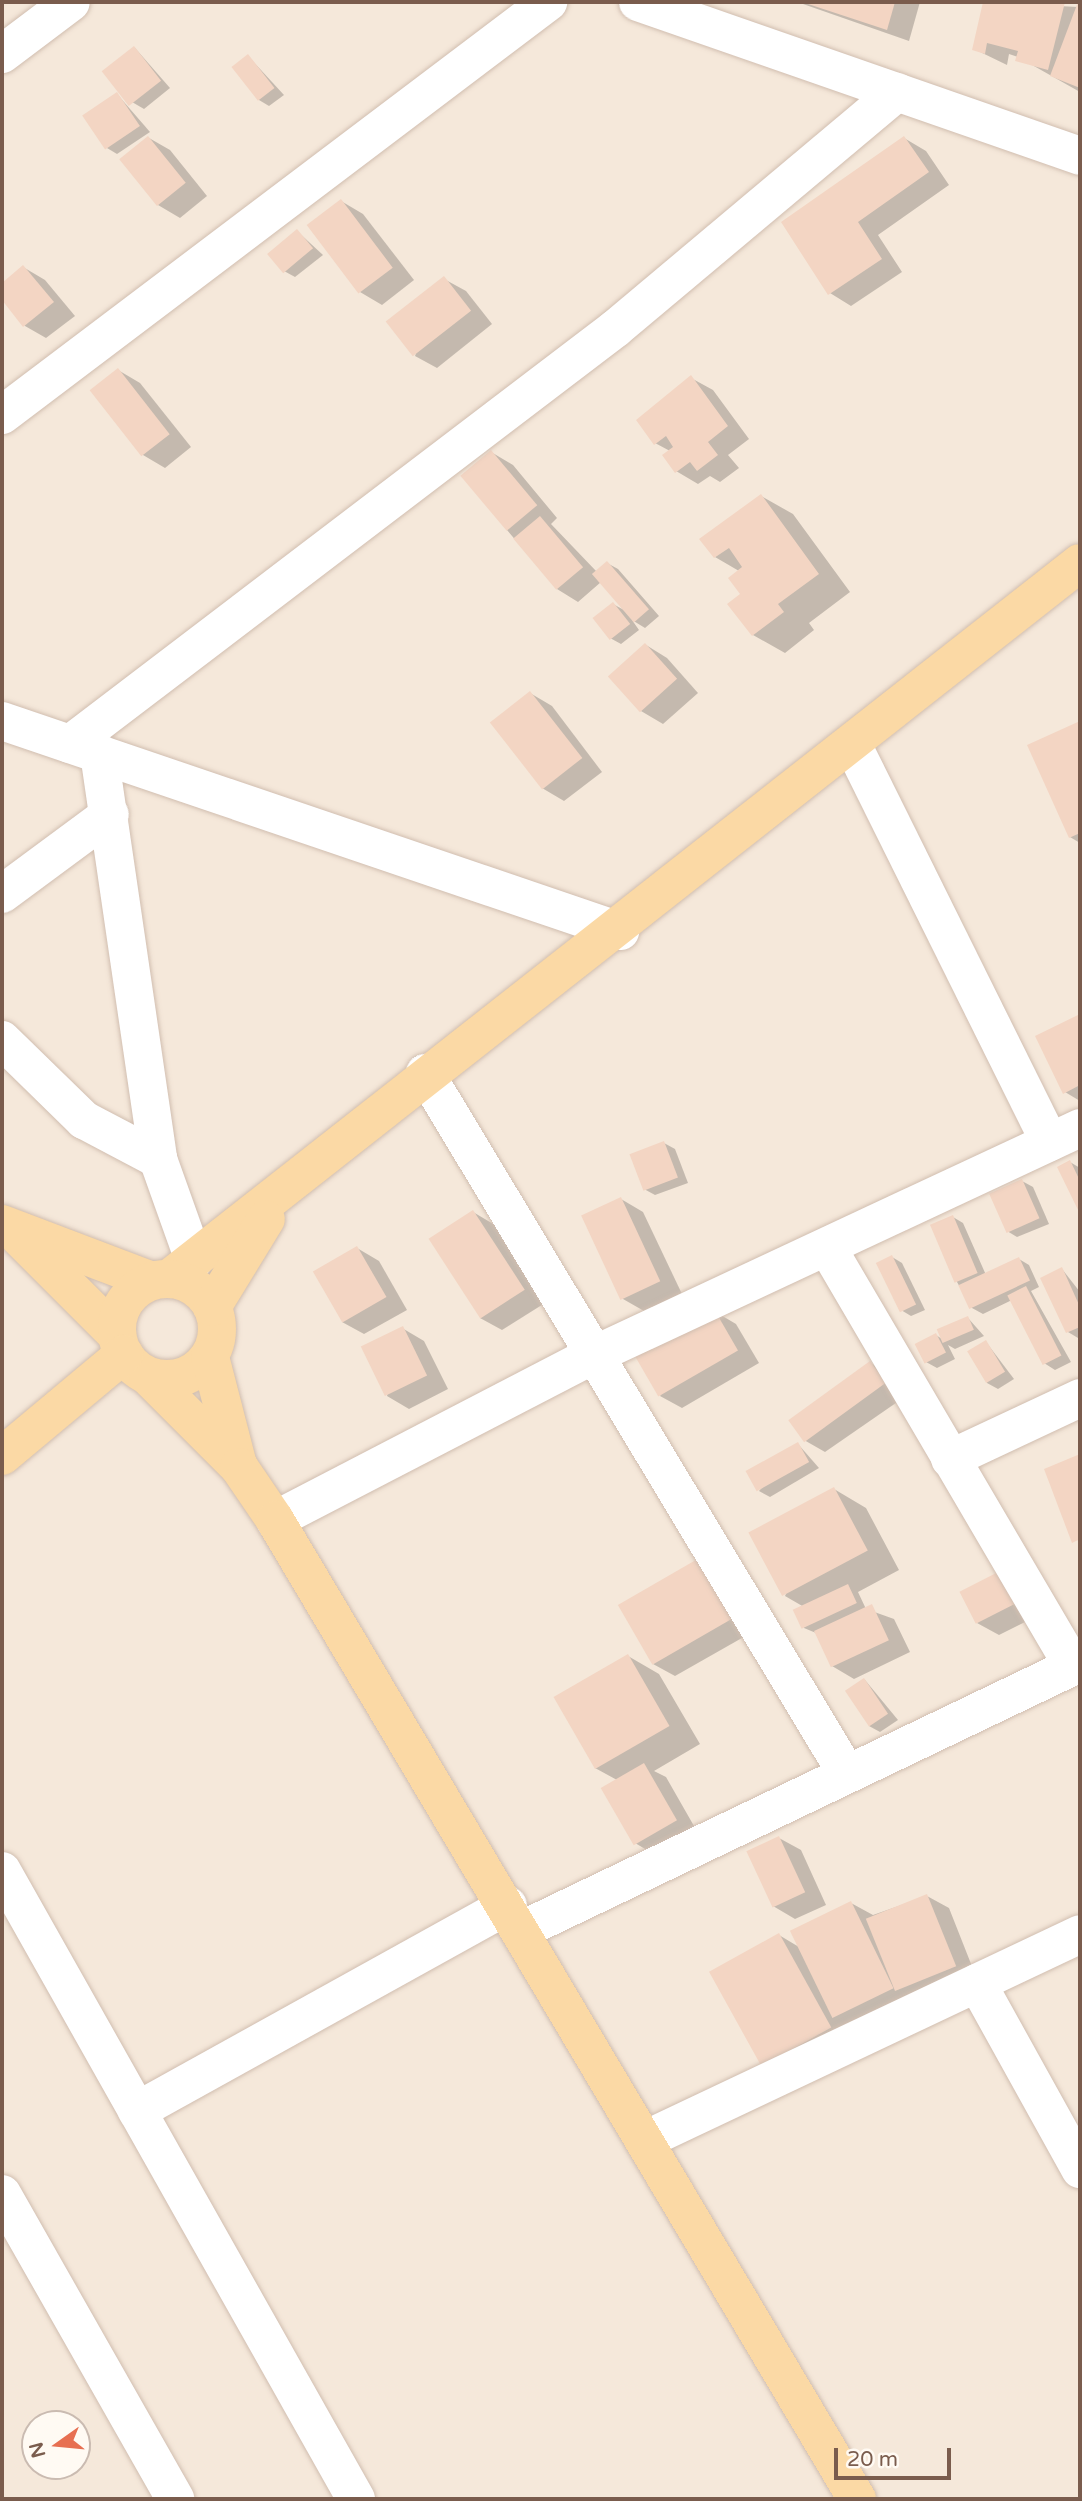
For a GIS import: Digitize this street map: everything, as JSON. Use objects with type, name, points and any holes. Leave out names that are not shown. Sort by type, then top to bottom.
[{"type":"main road","points":[[129,1355],[125,1302],[172,1273],[292,1184],[425,1073],[620,931],[853,746],[1077,577]]},
{"type":"main road","points":[[212,1307],[242,1251],[292,1184]]},
{"type":"main road","points":[[6,1226],[172,1273],[202,1292],[212,1307],[217,1341],[209,1357],[182,1378],[129,1355]]},
{"type":"main road","points":[[6,1226],[239,1467],[275,1520],[647,2138],[858,2499]]},
{"type":"main road","points":[[2,1456],[129,1355]]},
{"type":"main road","points":[[209,1357],[239,1467]]},
{"type":"street","points":[[2,54],[71,2]]},
{"type":"street","points":[[2,415],[548,2]]},
{"type":"street","points":[[638,2],[1080,156]]},
{"type":"street","points":[[85,749],[606,336],[897,92]]},
{"type":"street","points":[[2,721],[620,931]]},
{"type":"street","points":[[275,1520],[592,1356],[1065,1135],[853,746]]},
{"type":"street","points":[[85,749],[110,814],[172,1273]]},
{"type":"street","points":[[2,894],[110,814]]},
{"type":"street","points":[[2,1040],[84,1120],[158,1159]]},
{"type":"street","points":[[425,1073],[592,1356],[847,1774]]},
{"type":"street","points":[[137,2111],[515,1917],[847,1774],[1077,1664],[950,1459],[827,1247]]},
{"type":"street","points":[[950,1459],[1080,1398]]},
{"type":"street","points":[[2,1871],[356,2499]]},
{"type":"street","points":[[647,2138],[1080,1934]]},
{"type":"street","points":[[977,1983],[1080,2168]]},
{"type":"street","points":[[2,2194],[175,2499]]},
{"type":"shaded area","points":[[2,2],[1080,2],[1080,2499],[2,2499]]},
{"type":"building","points":[[802,2],[895,2],[887,30]]},
{"type":"building","points":[[983,2],[1065,2],[1048,70],[1015,61],[1018,51],[987,43],[985,54],[972,50]]},
{"type":"building","points":[[1080,2],[1080,88],[1050,76]]},
{"type":"building","points":[[134,46],[161,81],[129,106],[102,71]]},
{"type":"building","points":[[248,54],[274,88],[258,101],[231,67]]},
{"type":"building","points":[[117,92],[140,126],[105,149],[82,115]]},
{"type":"building","points":[[148,136],[186,183],[157,206],[119,159]]},
{"type":"building","points":[[904,136],[929,172],[858,222],[882,259],[828,295],[781,222]]},
{"type":"building","points":[[341,199],[393,268],[358,294],[307,225]]},
{"type":"building","points":[[297,229],[313,248],[283,273],[267,254]]},
{"type":"building","points":[[23,265],[54,302],[23,327],[2,300],[2,283]]},
{"type":"building","points":[[444,276],[471,311],[413,356],[386,322]]},
{"type":"building","points":[[118,368],[170,434],[141,456],[90,390]]},
{"type":"building","points":[[691,375],[728,426],[708,442],[718,455],[697,471],[690,462],[675,473],[662,455],[673,447],[666,436],[654,445],[636,420]]},
{"type":"building","points":[[491,450],[537,505],[507,531],[460,476]]},
{"type":"building","points":[[761,494],[819,574],[778,604],[784,612],[752,636],[727,604],[740,594],[728,578],[742,567],[729,548],[714,558],[699,539]]},
{"type":"building","points":[[540,516],[583,567],[556,590],[513,538]]},
{"type":"building","points":[[607,561],[649,609],[634,622],[592,574]]},
{"type":"building","points":[[613,602],[630,624],[610,640],[593,618]]},
{"type":"building","points":[[645,643],[677,679],[640,712],[608,676]]},
{"type":"building","points":[[530,691],[582,758],[542,789],[490,722]]},
{"type":"building","points":[[1080,721],[1080,833],[1069,838],[1027,745]]},
{"type":"building","points":[[1080,1014],[1080,1085],[1063,1094],[1035,1036]]},
{"type":"building","points":[[664,1141],[678,1177],[643,1191],[629,1154]]},
{"type":"building","points":[[1070,1160],[1080,1181],[1080,1214],[1057,1167]]},
{"type":"building","points":[[1022,1179],[1039,1218],[1007,1233],[989,1194]]},
{"type":"building","points":[[621,1197],[660,1281],[620,1300],[581,1216]]},
{"type":"building","points":[[473,1210],[525,1290],[480,1319],[429,1239]]},
{"type":"building","points":[[953,1215],[978,1273],[955,1283],[930,1225]]},
{"type":"building","points":[[357,1246],[386,1297],[342,1323],[313,1272]]},
{"type":"building","points":[[892,1255],[916,1304],[900,1312],[876,1263]]},
{"type":"building","points":[[1019,1257],[1030,1281],[969,1309],[958,1285]]},
{"type":"building","points":[[1062,1267],[1080,1307],[1080,1327],[1066,1333],[1040,1278]]},
{"type":"building","points":[[1026,1286],[1061,1355],[1043,1365],[1007,1296]]},
{"type":"building","points":[[714,1309],[738,1351],[658,1397],[634,1355]]},
{"type":"building","points":[[968,1316],[974,1330],[943,1343],[937,1329]]},
{"type":"building","points":[[403,1326],[427,1375],[385,1396],[361,1347]]},
{"type":"building","points":[[936,1333],[946,1353],[925,1363],[915,1344]]},
{"type":"building","points":[[986,1340],[1005,1372],[986,1383],[967,1351]]},
{"type":"building","points":[[870,1361],[886,1383],[804,1442],[788,1420]]},
{"type":"building","points":[[798,1442],[809,1462],[757,1491],[746,1471]]},
{"type":"building","points":[[1080,1454],[1080,1539],[1072,1543],[1044,1469]]},
{"type":"building","points":[[834,1487],[868,1551],[782,1596],[748,1533]]},
{"type":"building","points":[[701,1557],[736,1617],[652,1665],[618,1605]]},
{"type":"building","points":[[1004,1569],[1020,1601],[976,1624],[959,1592]]},
{"type":"building","points":[[848,1584],[857,1603],[802,1629],[793,1610]]},
{"type":"building","points":[[872,1604],[889,1640],[831,1667],[814,1631]]},
{"type":"building","points":[[628,1654],[670,1726],[595,1769],[554,1697]]},
{"type":"building","points":[[864,1678],[888,1714],[869,1727],[845,1691]]},
{"type":"building","points":[[644,1763],[677,1820],[634,1845],[601,1788]]},
{"type":"building","points":[[779,1836],[805,1892],[773,1907],[746,1851]]},
{"type":"building","points":[[927,1894],[956,1966],[895,1991],[866,1919]]},
{"type":"building","points":[[851,1901],[894,1988],[832,2018],[790,1931]]},
{"type":"building","points":[[779,1933],[831,2027],[761,2066],[709,1972]]}]
